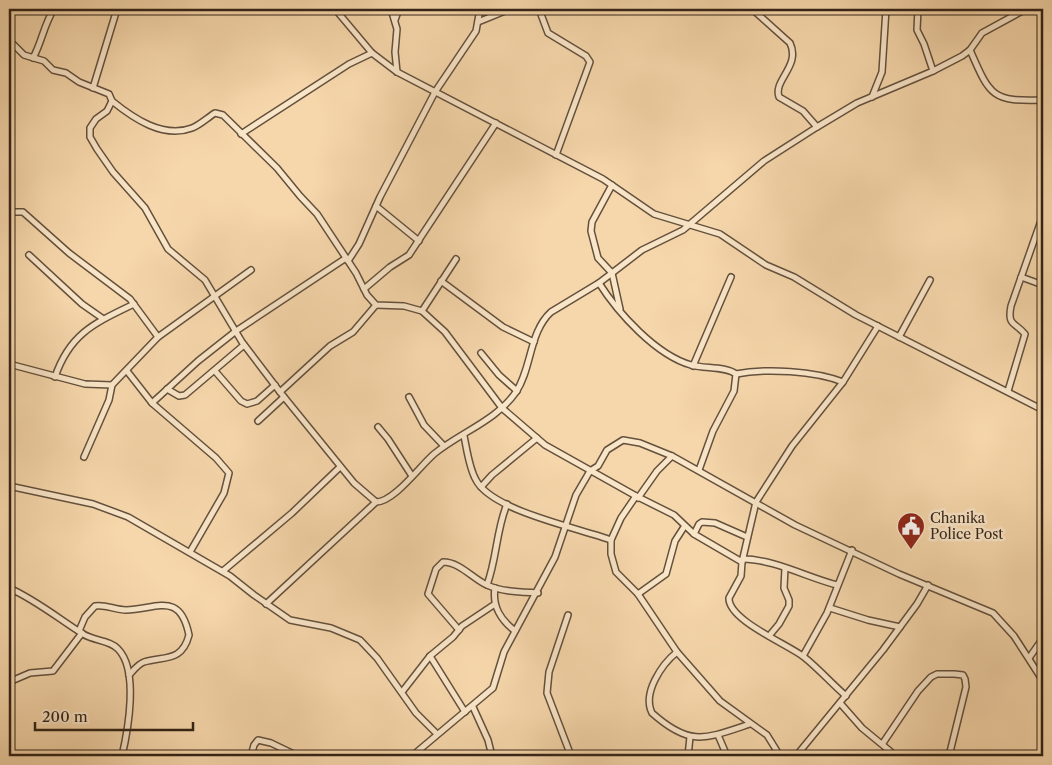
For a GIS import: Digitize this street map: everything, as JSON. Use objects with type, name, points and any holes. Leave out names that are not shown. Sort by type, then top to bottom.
[{"type":"street","points":[[33,58],[54,9]]},
{"type":"street","points":[[93,88],[116,10],[107,9]]},
{"type":"street","points":[[335,9],[372,53],[397,72],[612,185],[659,216],[720,234],[766,265],[794,277],[878,326],[1043,410]]},
{"type":"street","points":[[392,9],[398,29],[395,52],[397,72]]},
{"type":"street","points":[[395,20],[399,9]]},
{"type":"street","points":[[152,403],[236,331],[347,260],[435,92],[471,40],[478,22],[480,9]]},
{"type":"street","points":[[478,22],[510,9]]},
{"type":"street","points":[[539,9],[548,33],[586,56],[590,62],[556,156]]},
{"type":"street","points":[[752,9],[790,43],[794,50],[789,71],[779,87],[779,97],[803,110],[817,127]]},
{"type":"street","points":[[872,97],[882,72],[886,9]]},
{"type":"street","points":[[918,9],[917,30],[933,71]]},
{"type":"street","points":[[266,604],[376,502],[387,500],[444,446],[464,436],[502,408],[517,391],[534,342],[546,317],[612,273],[642,250],[675,235],[691,224],[764,161],[857,103],[933,71],[970,50],[982,33],[1026,9]]},
{"type":"street","points":[[9,40],[24,55],[44,61],[53,70],[66,73],[79,82],[109,94],[112,102],[135,119],[158,128],[177,130],[191,128],[218,113],[223,115],[284,175],[300,196],[318,214],[364,289],[376,305]]},
{"type":"street","points":[[970,50],[986,84],[1000,98],[1020,101],[1043,100]]},
{"type":"street","points":[[241,134],[348,64],[372,53]]},
{"type":"street","points":[[112,102],[107,111],[92,123],[90,138],[113,172],[146,208],[168,249],[205,280],[244,345],[340,467],[364,493],[376,502]]},
{"type":"street","points":[[364,289],[390,267],[409,255],[496,123]]},
{"type":"street","points":[[612,185],[592,222],[591,231],[598,258],[612,273],[620,311]]},
{"type":"street","points":[[376,206],[419,241]]},
{"type":"street","points":[[9,212],[23,212],[49,237],[134,304],[158,337]]},
{"type":"street","points":[[1008,391],[1025,334],[1012,324],[1009,316],[1043,215]]},
{"type":"street","points":[[29,255],[82,304],[102,318]]},
{"type":"street","points":[[422,311],[456,259]]},
{"type":"street","points":[[9,364],[96,386],[112,384],[127,371],[158,337],[252,270]]},
{"type":"street","points":[[693,366],[731,277]]},
{"type":"street","points":[[1021,277],[1043,285]]},
{"type":"street","points":[[899,337],[930,280]]},
{"type":"street","points":[[441,281],[503,327],[534,342]]},
{"type":"street","points":[[599,282],[620,311],[660,348],[673,357],[693,366],[727,370],[736,374],[756,370],[774,373],[812,373],[843,382]]},
{"type":"street","points":[[56,377],[69,347],[91,325],[134,304]]},
{"type":"street","points":[[376,305],[404,306],[422,311],[445,332],[502,408],[537,438],[590,471],[637,497],[674,514],[694,534],[742,560],[756,560],[801,571],[838,585]]},
{"type":"street","points":[[258,421],[330,346],[353,332],[376,305]]},
{"type":"street","points":[[846,696],[804,656],[742,618],[730,606],[729,598],[741,576],[742,560],[756,502],[792,446],[843,382],[878,326]]},
{"type":"street","points":[[167,389],[179,396],[185,395],[244,345]]},
{"type":"street","points":[[481,353],[499,375],[517,391]]},
{"type":"street","points":[[127,371],[152,403],[216,458],[229,473],[224,493],[190,552]]},
{"type":"street","points":[[215,371],[241,402],[247,404],[256,401],[275,385]]},
{"type":"street","points":[[699,470],[713,431],[734,391],[736,374]]},
{"type":"street","points":[[84,457],[109,400],[112,384]]},
{"type":"street","points":[[410,397],[424,424],[444,446]]},
{"type":"street","points":[[378,427],[412,476]]},
{"type":"street","points":[[464,436],[473,474],[481,487],[507,504],[567,527],[610,540]]},
{"type":"street","points":[[481,487],[492,475],[537,438]]},
{"type":"street","points":[[412,756],[473,707],[493,688],[502,657],[538,592],[567,527],[576,495],[590,471],[598,466],[611,446],[623,440],[640,443],[672,456],[795,525],[852,550],[898,574],[993,613],[1010,631],[1043,681]]},
{"type":"street","points":[[672,456],[657,471],[614,529],[610,540],[611,554],[616,572],[638,594],[677,652],[720,701],[767,735],[780,756]]},
{"type":"street","points":[[223,571],[292,513],[340,467]]},
{"type":"street","points":[[9,486],[62,497],[113,511],[223,571],[290,620],[331,628],[360,640],[377,658],[416,713],[437,734]]},
{"type":"street","points":[[487,585],[494,563],[499,524],[507,504]]},
{"type":"street","points":[[694,534],[699,524],[708,522],[747,537]]},
{"type":"street","points":[[638,594],[666,574],[675,541],[684,526]]},
{"type":"street","points":[[804,656],[830,608],[852,550]]},
{"type":"street","points":[[459,630],[428,594],[436,570],[443,562],[453,563],[487,585],[495,588],[538,592]]},
{"type":"street","points":[[769,636],[779,624],[789,606],[789,600],[784,588],[785,568]]},
{"type":"street","points":[[796,756],[846,696],[900,626],[928,585]]},
{"type":"street","points":[[9,588],[80,632],[119,649],[127,665],[129,675],[129,720],[122,756]]},
{"type":"street","points":[[495,588],[495,604],[500,617],[515,631]]},
{"type":"street","points":[[402,692],[430,656],[465,623],[495,604]]},
{"type":"street","points":[[9,682],[30,673],[53,670],[80,632],[85,618],[95,606],[127,610],[166,605],[180,611],[187,625],[189,635],[181,650],[173,657],[142,663],[129,675]]},
{"type":"street","points":[[830,608],[868,620],[900,626]]},
{"type":"street","points":[[568,615],[548,672],[547,700],[571,756]]},
{"type":"street","points":[[1029,658],[1043,638]]},
{"type":"street","points":[[677,652],[661,669],[651,693],[649,708],[656,716],[690,737],[718,735],[750,724]]},
{"type":"street","points":[[430,656],[465,712]]},
{"type":"street","points":[[884,743],[918,691],[931,677],[938,674],[959,674],[965,679],[966,687],[949,756]]},
{"type":"street","points":[[840,703],[862,728],[884,743],[896,756]]},
{"type":"street","points":[[473,707],[488,740],[492,756]]},
{"type":"street","points":[[718,735],[727,756]]},
{"type":"street","points":[[688,756],[690,737]]},
{"type":"street","points":[[251,756],[254,744],[258,740],[271,743],[298,756]]},
{"type":"place","name":"Chanika Police Post","points":[[911,550]]}]
